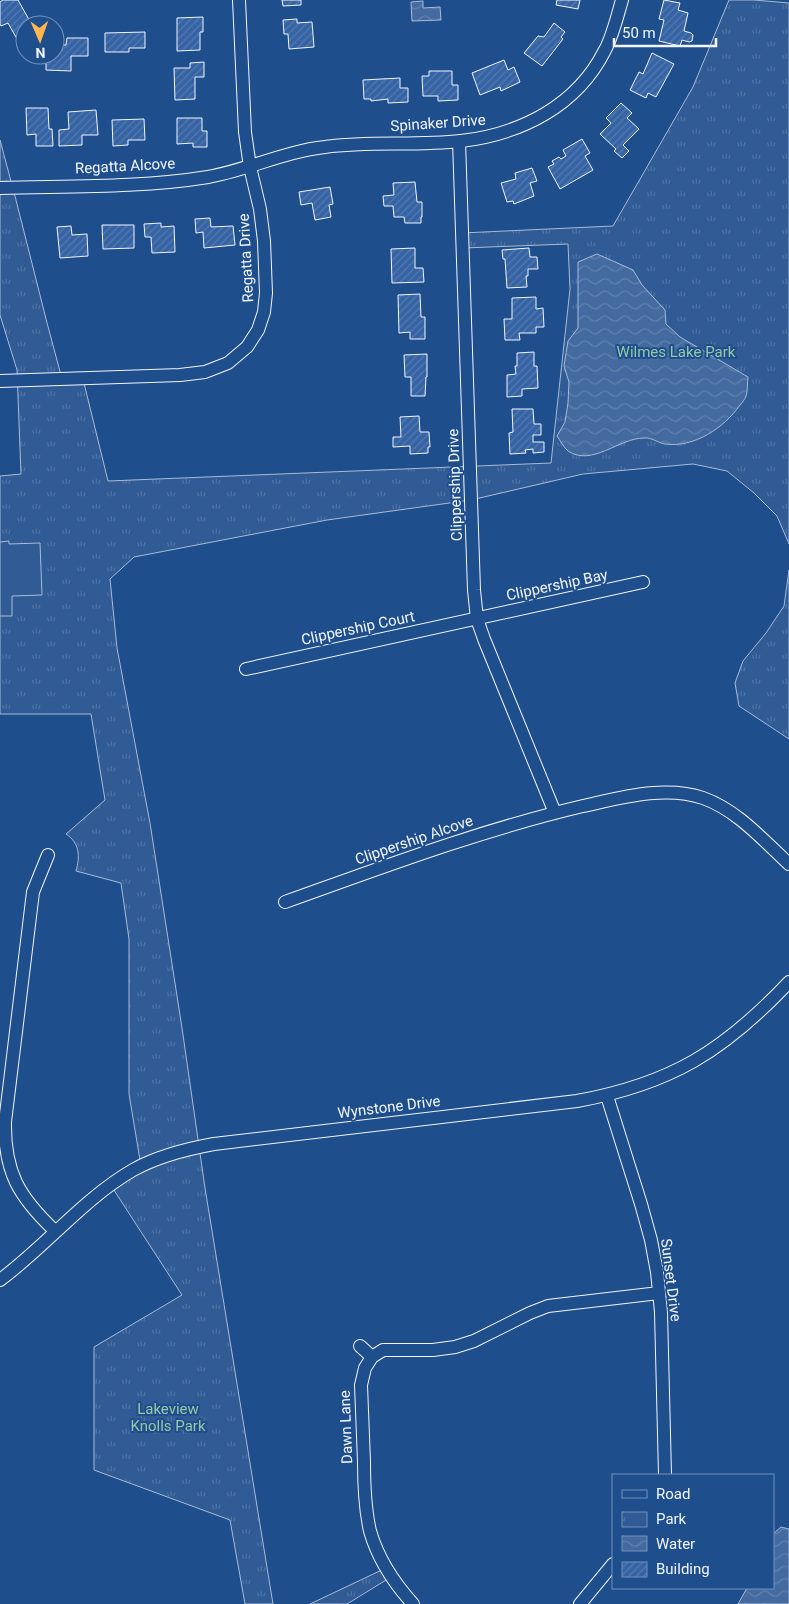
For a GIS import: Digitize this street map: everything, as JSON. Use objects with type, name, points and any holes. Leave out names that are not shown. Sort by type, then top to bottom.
[{"type":"street","name":"Regatta Drive","points":[[0,382],[180,376],[205,372],[228,363],[247,347],[258,330],[264,312],[266,293],[260,209],[250,167],[245,132],[239,0]]},
{"type":"street","name":"Spinaker Drive","points":[[250,167],[296,152],[324,147],[459,141],[492,136],[522,127],[550,111],[589,76],[605,50],[622,0]]},
{"type":"street","name":"Clippership Drive","points":[[459,141],[474,590],[477,619],[555,813]]},
{"type":"street","name":"Regatta Alcove","points":[[0,188],[144,183],[208,177],[250,167]]},
{"type":"street","name":"Clippership Bay","points":[[477,619],[643,582]]},
{"type":"street","name":"Clippership Court","points":[[246,669],[477,619]]},
{"type":"street","name":"Clippership Alcove","points":[[284,902],[464,839],[555,813],[631,796],[683,794],[702,798],[740,819],[789,864]]},
{"type":"street","points":[[48,855],[33,892],[4,1142],[8,1164],[25,1200],[55,1232]]},
{"type":"street","name":"Wynstone Drive","points":[[0,1280],[118,1179],[159,1158],[183,1150],[214,1144],[607,1096],[642,1086],[672,1074],[700,1059],[744,1027],[789,982]]},
{"type":"street","name":"Sunset Drive","points":[[607,1096],[651,1240],[659,1293],[665,1474]]},
{"type":"street","points":[[360,1346],[372,1357],[383,1350],[433,1350],[455,1347],[482,1338],[530,1313],[548,1306],[659,1293]]},
{"type":"street","name":"Dawn Lane","points":[[372,1357],[364,1368],[361,1385],[365,1505],[371,1533],[379,1555],[399,1589],[413,1604]]},
{"type":"street","points":[[580,1604],[612,1565]]},
{"type":"green space","points":[[729,0],[789,3],[789,544],[777,516],[754,493],[727,471],[693,464],[583,474],[471,500],[327,520],[134,557],[110,579],[117,648],[150,823],[205,1188],[273,1604],[245,1604],[230,1520],[94,1470],[94,1347],[182,1295],[110,1184],[141,1166],[129,1094],[129,939],[121,883],[76,871],[78,851],[74,842],[66,834],[105,800],[91,714],[0,714],[0,476],[21,474],[17,370],[0,315],[0,140],[62,379],[83,379],[108,481],[551,463],[570,289],[568,244],[463,248],[462,233],[613,226],[693,87]]},
{"type":"green space","points":[[789,570],[789,739],[739,706],[735,683],[743,661],[766,633],[784,606]]},
{"type":"green space","points":[[386,1568],[391,1577],[347,1604],[310,1604]]},
{"type":"shaded area","points":[[9,541],[9,544],[40,543],[42,595],[12,596],[12,616],[0,616],[0,542]]},
{"type":"water","points":[[423,1],[423,8],[440,7],[441,20],[412,21],[411,2]]},
{"type":"water","points":[[597,254],[633,270],[642,285],[665,310],[666,324],[680,337],[748,377],[747,392],[744,400],[717,429],[687,443],[665,444],[647,438],[635,439],[606,451],[586,456],[568,451],[557,436],[565,422],[568,403],[569,382],[564,366],[568,341],[578,328],[578,262]]},
{"type":"water","points":[[781,1527],[789,1529],[789,1604],[738,1604],[746,1589],[774,1589],[774,1533]]},
{"type":"building","points":[[3,0],[18,0],[26,15],[15,15],[15,35],[8,23],[1,26],[0,24],[0,2]]},
{"type":"building","points":[[282,0],[301,0],[301,5],[283,6]]},
{"type":"building","points":[[557,0],[580,0],[578,9],[556,5]]},
{"type":"building","points":[[664,0],[680,3],[678,10],[688,13],[684,31],[693,35],[692,41],[682,40],[680,46],[659,41],[664,20],[659,19]]},
{"type":"building","points":[[203,17],[203,32],[200,32],[200,50],[177,51],[177,18]]},
{"type":"building","points":[[297,19],[297,23],[312,22],[314,47],[289,49],[288,34],[284,34],[283,20]]},
{"type":"building","points":[[554,23],[565,32],[561,37],[563,39],[542,66],[524,53],[538,36],[544,37]]},
{"type":"building","points":[[145,32],[145,48],[129,48],[129,52],[105,52],[105,33]]},
{"type":"building","points":[[67,38],[88,38],[88,56],[71,56],[71,71],[46,70],[46,65],[65,65]]},
{"type":"building","points":[[652,53],[674,64],[656,97],[648,93],[646,98],[630,90],[639,72],[643,74]]},
{"type":"building","points":[[504,60],[508,70],[514,67],[520,82],[501,91],[500,87],[480,95],[472,73]]},
{"type":"building","points":[[204,62],[204,77],[195,77],[195,99],[175,100],[174,68],[190,68],[190,63]]},
{"type":"building","points":[[429,71],[452,71],[452,85],[458,85],[458,100],[438,101],[438,96],[423,96],[422,76],[429,76]]},
{"type":"building","points":[[400,78],[400,88],[408,88],[408,102],[388,103],[388,99],[371,101],[371,99],[364,99],[363,80]]},
{"type":"building","points":[[621,103],[632,113],[627,118],[639,129],[623,145],[629,151],[622,158],[614,151],[616,149],[600,134],[611,123],[606,118]]},
{"type":"building","points":[[26,108],[48,108],[49,129],[52,129],[53,146],[36,146],[36,134],[27,135]]},
{"type":"building","points":[[96,110],[98,135],[82,135],[82,145],[59,146],[59,130],[69,129],[68,112]]},
{"type":"building","points":[[177,118],[202,118],[202,131],[207,131],[207,147],[193,147],[193,143],[177,144]]},
{"type":"building","points":[[144,119],[145,140],[128,140],[128,145],[113,146],[112,120]]},
{"type":"building","points":[[582,139],[590,153],[585,156],[593,170],[560,189],[548,167],[554,164],[552,161],[566,156],[563,150]]},
{"type":"building","points":[[532,168],[537,181],[530,183],[534,196],[514,204],[513,201],[507,202],[501,183],[516,179],[515,173]]},
{"type":"building","points":[[415,182],[417,202],[422,202],[421,223],[405,223],[404,217],[394,217],[393,206],[384,206],[383,196],[394,195],[393,183]]},
{"type":"building","points":[[330,187],[333,204],[329,205],[331,217],[315,220],[312,203],[301,205],[299,192]]},
{"type":"building","points":[[210,218],[211,227],[233,226],[235,245],[204,248],[203,232],[196,233],[195,219]]},
{"type":"building","points":[[161,223],[161,227],[174,226],[175,252],[152,253],[151,237],[145,237],[144,224]]},
{"type":"building","points":[[102,225],[134,225],[134,248],[103,249]]},
{"type":"building","points":[[71,226],[72,235],[87,234],[88,256],[60,258],[57,227]]},
{"type":"building","points":[[415,248],[415,268],[423,268],[424,282],[392,283],[391,249]]},
{"type":"building","points":[[529,248],[530,257],[537,257],[538,269],[528,269],[528,276],[526,276],[527,287],[507,288],[505,259],[503,259],[502,250]]},
{"type":"building","points":[[420,294],[421,317],[425,317],[425,339],[410,339],[410,332],[399,333],[398,295]]},
{"type":"building","points":[[536,297],[536,309],[543,308],[544,327],[536,327],[536,333],[519,333],[520,340],[505,340],[504,319],[512,319],[512,298]]},
{"type":"building","points":[[534,352],[534,366],[537,366],[538,388],[522,389],[522,396],[507,397],[507,375],[516,374],[517,353]]},
{"type":"building","points":[[427,354],[425,396],[411,396],[411,377],[405,377],[404,355]]},
{"type":"building","points":[[512,409],[533,409],[534,424],[541,424],[541,435],[533,435],[533,442],[544,442],[544,452],[533,453],[533,449],[525,450],[526,453],[510,454],[509,433],[513,432]]},
{"type":"building","points":[[419,416],[420,432],[429,432],[430,447],[428,447],[428,453],[410,454],[410,446],[393,447],[393,437],[401,437],[400,417]]},
{"type":"park label","name":"Wilmes Lake Park","points":[[676,352]]},
{"type":"park label","name":"Lakeview Knolls Park","points":[[168,1418]]}]
